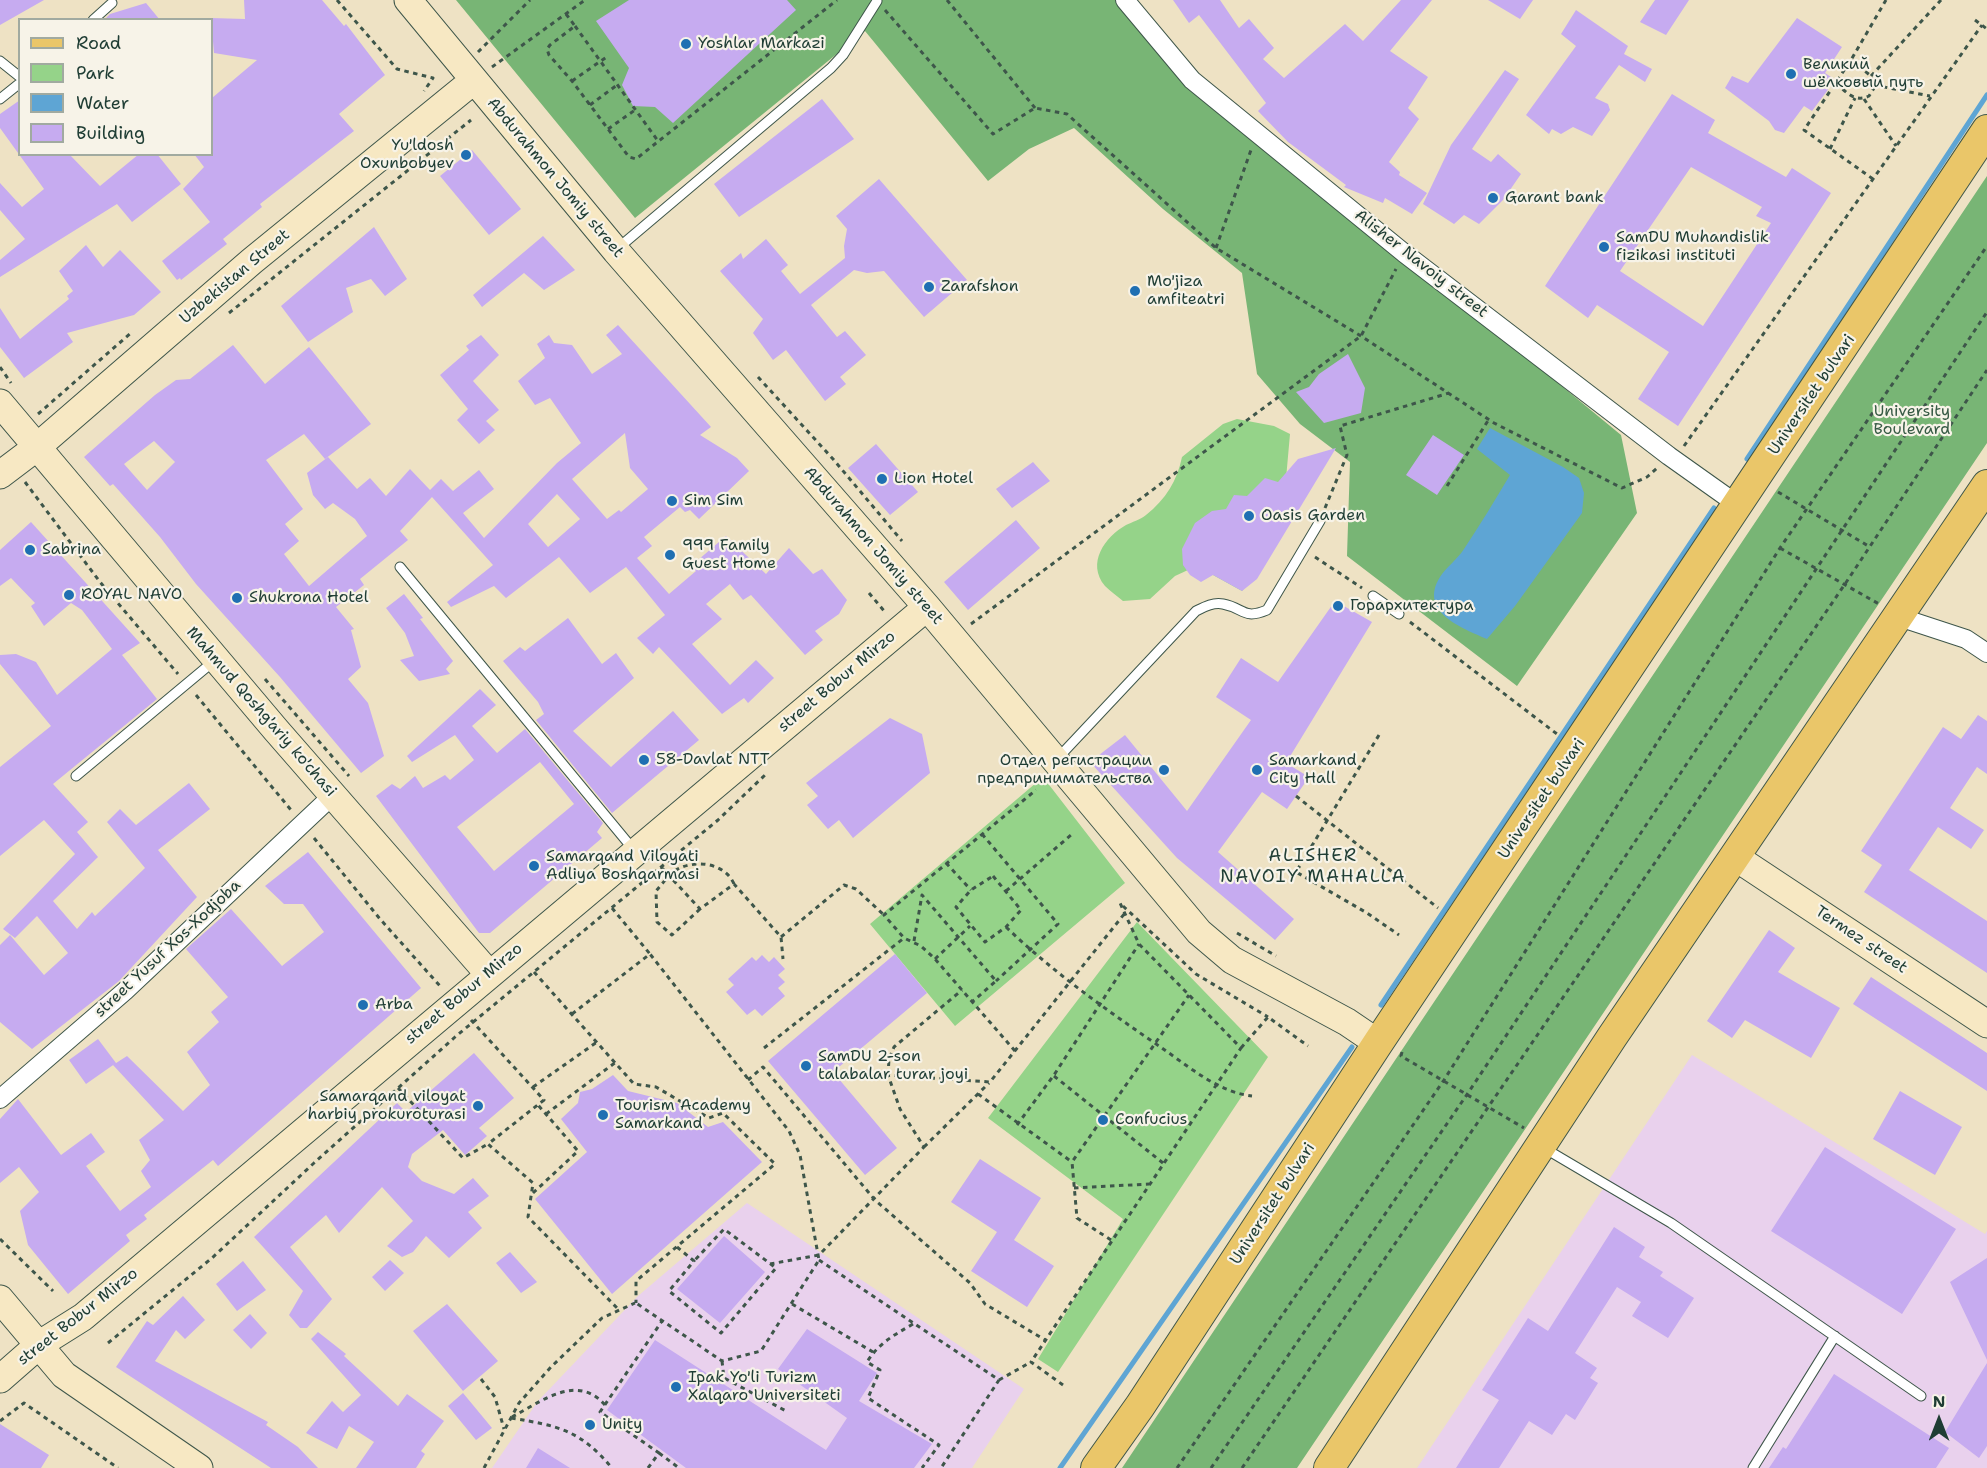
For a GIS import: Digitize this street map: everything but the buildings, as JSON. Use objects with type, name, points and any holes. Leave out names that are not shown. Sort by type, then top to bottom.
[{"type":"main road","name":"Abdurahmon Jomiy street","points":[[408,0],[476,67],[615,251],[927,607],[1199,932],[1232,960],[1391,1045]]},
{"type":"main road","name":"Uzbekistan Street","points":[[0,475],[43,455],[252,261],[476,67]]},
{"type":"main road","name":"Universitet bulvari","points":[[1096,1468],[1391,1045],[1738,505],[1987,130]]},
{"type":"main road","name":"Mahmud Qoshg'ariy ko'chasi","points":[[0,403],[216,660],[489,974]]},
{"type":"main road","points":[[1329,1468],[1538,1140],[1612,1037],[1735,857],[1889,611],[1987,484]]},
{"type":"main road","name":"street Bobur Mirzo","points":[[0,1378],[40,1344],[83,1317],[454,1002],[927,607]]},
{"type":"main road","name":"Termez street","points":[[1735,857],[1987,1024]]},
{"type":"main road","points":[[0,1299],[64,1375],[199,1468]]},
{"type":"street","name":"Alisher Navoiy street","points":[[1125,0],[1192,80],[1404,253],[1675,460],[1738,505]]},
{"type":"street","points":[[1889,611],[1966,639],[1987,653]]},
{"type":"street","name":"street Yusuf Xos-Xodjoba","points":[[0,1099],[125,991],[333,795]]},
{"type":"lane","points":[[615,251],[831,68],[843,55],[877,1]]},
{"type":"lane","points":[[95,18],[112,3]]},
{"type":"lane","points":[[0,61],[18,75]]},
{"type":"lane","points":[[0,99],[18,85]]},
{"type":"lane","points":[[1055,760],[1196,611],[1209,605],[1223,604],[1242,614],[1255,615],[1267,609],[1320,520]]},
{"type":"lane","points":[[400,567],[639,848]]},
{"type":"lane","points":[[1373,596],[1399,614]]},
{"type":"lane","points":[[76,776],[216,660]]},
{"type":"lane","points":[[1538,1140],[1671,1223],[1921,1396]]},
{"type":"lane","points":[[1753,1468],[1835,1336]]},
{"type":"path","points":[[337,0],[397,69],[433,78]]},
{"type":"path","points":[[476,67],[524,2],[530,0]]},
{"type":"path","points":[[476,67],[566,14],[585,0]]},
{"type":"path","points":[[575,26],[547,49],[549,55],[572,81],[629,157],[636,159],[837,0]]},
{"type":"path","points":[[947,0],[1035,108],[1067,114],[1216,248],[1361,336],[1489,419],[1622,488],[1647,477]]},
{"type":"path","points":[[1872,179],[1804,130],[1836,84],[1886,0]]},
{"type":"path","points":[[1871,76],[1941,0]]},
{"type":"path","points":[[877,1],[993,134],[1035,108]]},
{"type":"path","points":[[566,14],[658,141]]},
{"type":"path","points":[[1975,20],[1987,29]]},
{"type":"path","points":[[1675,460],[1930,96],[1982,26]]},
{"type":"path","points":[[572,81],[608,56]]},
{"type":"path","points":[[1836,84],[1855,98],[1864,99],[1869,96],[1874,85],[1871,76],[1851,60]]},
{"type":"path","points":[[590,105],[617,85]]},
{"type":"path","points":[[1874,85],[1930,96]]},
{"type":"path","points":[[1830,148],[1855,98]]},
{"type":"path","points":[[1864,99],[1896,146]]},
{"type":"path","points":[[608,129],[635,110]]},
{"type":"path","points":[[229,313],[471,120]]},
{"type":"path","points":[[1216,248],[1257,133]]},
{"type":"path","points":[[1177,1468],[1444,1080],[1780,548],[1987,246]]},
{"type":"path","points":[[953,638],[1361,336],[1404,253]]},
{"type":"path","points":[[1210,1468],[1468,1093],[1987,312]]},
{"type":"path","points":[[1242,1468],[1845,584],[1987,370]]},
{"type":"path","points":[[1320,520],[1347,455],[1340,426],[1449,393]]},
{"type":"path","points":[[1447,486],[1489,419]]},
{"type":"path","points":[[43,455],[24,481],[100,582],[380,919],[544,1100],[488,1144],[463,1158],[398,1088]]},
{"type":"path","points":[[1778,492],[1870,547]]},
{"type":"path","points":[[1780,548],[1818,567],[1889,611]]},
{"type":"path","points":[[1303,549],[1373,596]]},
{"type":"path","points":[[869,593],[886,614]]},
{"type":"path","points":[[1399,614],[1554,731]]},
{"type":"path","points":[[1379,735],[1296,872],[1367,913],[1399,935]]},
{"type":"path","points":[[108,1343],[212,1258],[473,1022],[718,820],[768,773]]},
{"type":"path","points":[[884,915],[1036,790]]},
{"type":"path","points":[[1296,796],[1436,906]]},
{"type":"path","points":[[972,1002],[1031,951],[1058,924],[982,834]]},
{"type":"path","points":[[1006,891],[1071,835]]},
{"type":"path","points":[[639,848],[662,867],[700,909]]},
{"type":"path","points":[[946,862],[971,890]]},
{"type":"path","points":[[734,884],[700,909],[672,935],[657,922],[656,891],[670,876],[681,868],[707,865],[721,867],[781,937],[783,959]]},
{"type":"path","points":[[993,876],[1006,891],[1021,910],[1006,927],[985,942],[956,907],[971,890],[993,876]]},
{"type":"path","points":[[781,937],[844,885],[856,889],[884,915],[904,938],[914,941],[935,959],[1015,1051]]},
{"type":"path","points":[[916,888],[996,981]]},
{"type":"path","points":[[914,941],[922,895]]},
{"type":"path","points":[[1241,1048],[1139,944],[1120,903],[1196,974],[1268,1017],[1308,1046]]},
{"type":"path","points":[[612,908],[789,1131],[800,1155],[819,1255],[819,1260],[761,1351],[722,1361],[636,1303]]},
{"type":"path","points":[[770,1264],[819,1255],[875,1200],[924,1147],[990,1082],[1070,984],[1075,972],[1125,913]]},
{"type":"path","points":[[935,959],[970,926]]},
{"type":"path","points":[[1006,927],[1070,984],[1216,1085],[1252,1096]]},
{"type":"path","points":[[764,1048],[904,938]]},
{"type":"path","points":[[1017,1125],[1054,1075],[1139,944]]},
{"type":"path","points":[[572,1014],[650,954]]},
{"type":"path","points":[[534,972],[634,1084],[656,1087],[709,1118],[723,1113],[775,1164],[636,1281],[636,1303]]},
{"type":"path","points":[[924,1147],[900,1109],[888,1075],[889,1059],[894,1047],[962,990]]},
{"type":"path","points":[[1111,1240],[1077,1218],[1071,1162],[1189,995]]},
{"type":"path","points":[[942,1468],[999,1380],[1031,1362],[1241,1048],[1268,1017]]},
{"type":"path","points":[[533,1087],[597,1042]]},
{"type":"path","points":[[1391,1045],[1401,1056],[1468,1093],[1538,1140]]},
{"type":"path","points":[[546,1114],[616,1062]]},
{"type":"path","points":[[748,1080],[763,1067],[875,1200],[970,1284],[985,1304],[1045,1340]]},
{"type":"path","points":[[888,1075],[990,1082]]},
{"type":"path","points":[[1054,1075],[1163,1162]]},
{"type":"path","points":[[978,1094],[1017,1125],[1071,1162]]},
{"type":"path","points":[[531,1194],[578,1151],[538,1105]]},
{"type":"path","points":[[488,1144],[533,1183],[528,1217],[619,1311]]},
{"type":"path","points":[[1074,1188],[1149,1184]]},
{"type":"path","points":[[724,1229],[776,1268],[721,1333],[669,1292],[694,1261],[724,1229]]},
{"type":"path","points":[[0,1239],[53,1291]]},
{"type":"path","points":[[677,1247],[694,1261]]},
{"type":"path","points":[[819,1260],[999,1380]]},
{"type":"path","points":[[484,1468],[519,1403],[551,1367],[602,1318],[636,1303]]},
{"type":"path","points":[[791,1304],[873,1352]]},
{"type":"path","points":[[662,1321],[600,1412],[679,1468]]},
{"type":"path","points":[[913,1324],[889,1338],[873,1352],[867,1362],[880,1370],[868,1398],[939,1445],[922,1468]]},
{"type":"path","points":[[722,1361],[724,1378],[786,1411]]},
{"type":"path","points":[[1031,1362],[1062,1385]]},
{"type":"path","points":[[480,1379],[495,1397],[504,1431]]},
{"type":"path","points":[[511,1418],[548,1398],[578,1389],[591,1391],[605,1405]]},
{"type":"path","points":[[0,1421],[24,1403],[118,1468]]},
{"type":"path","points":[[511,1418],[548,1424],[581,1436],[612,1468]]},
{"type":"path","points":[[648,1468],[659,1453]]},
{"type":"shaded area","points":[[1692,1055],[1985,1234],[1987,1231],[1987,1468],[1417,1468]]},
{"type":"shaded area","points":[[747,1203],[1024,1389],[972,1468],[492,1468],[538,1401],[638,1296]]},
{"type":"green space","points":[[456,0],[1122,0],[1191,80],[1621,435],[1637,513],[1517,686],[1347,556],[1350,462],[1300,424],[1257,374],[1242,273],[1163,209],[1074,128],[1029,149],[988,181],[865,31],[635,218]]},
{"type":"green space","name":"University Boulevard","points":[[1987,176],[1987,443],[1297,1468],[1122,1468]]},
{"type":"green space","points":[[1237,419],[1274,426],[1290,434],[1285,490],[1262,569],[1242,591],[1213,575],[1188,570],[1175,576],[1150,599],[1123,601],[1105,586],[1100,577],[1097,568],[1100,551],[1118,530],[1144,517],[1159,503],[1174,482],[1182,457],[1223,424]]},
{"type":"green space","points":[[1043,777],[1125,883],[955,1026],[870,924]]},
{"type":"green space","points":[[1137,922],[1268,1057],[1058,1372],[1038,1359],[1123,1219],[988,1118]]},
{"type":"water","points":[[1490,428],[1579,478],[1584,493],[1582,513],[1515,606],[1487,639],[1466,630],[1446,617],[1435,600],[1435,589],[1442,573],[1464,549],[1510,475],[1477,449]]},
{"type":"waterway","points":[[1747,459],[1987,95]]},
{"type":"waterway","points":[[1381,1005],[1714,508]]},
{"type":"waterway","points":[[1060,1468],[1352,1047]]},
{"type":"place","name":"Yoshlar Markazi","points":[[686,44]]},
{"type":"place","name":"Великий шёлковый путь","points":[[1791,74]]},
{"type":"place","name":"Yu'ldosh Oxunbobyev","points":[[466,155]]},
{"type":"place","name":"Garant bank","points":[[1493,198]]},
{"type":"place","name":"SamDU Muhandislik fizikasi instituti","points":[[1604,247]]},
{"type":"place","name":"Zarafshon","points":[[929,287]]},
{"type":"place","name":"Mo'jiza amfiteatri","points":[[1135,291]]},
{"type":"place","name":"Lion Hotel","points":[[882,479]]},
{"type":"place","name":"Sim Sim","points":[[672,501]]},
{"type":"place","name":"Oasis Garden","points":[[1249,516]]},
{"type":"place","name":"Sabrina","points":[[30,550]]},
{"type":"place","name":"999 Family Guest Home","points":[[670,555]]},
{"type":"place","name":"ROYAL NAVO","points":[[69,595]]},
{"type":"place","name":"Shukrona Hotel","points":[[237,598]]},
{"type":"place","name":"Горархитектура","points":[[1338,606]]},
{"type":"place","name":"58-Davlat NTT","points":[[644,760]]},
{"type":"place","name":"Отдел регистрации предпринимательства","points":[[1164,770]]},
{"type":"place","name":"Samarkand City Hall","points":[[1257,770]]},
{"type":"place","name":"Samarqand Viloyati Adliya Boshqarmasi","points":[[534,866]]},
{"type":"place","name":"Arba","points":[[363,1005]]},
{"type":"place","name":"SamDU 2-son talabalar turar joyi","points":[[806,1066]]},
{"type":"place","name":"Samarqand viloyat harbiy prokuroturasi","points":[[478,1106]]},
{"type":"place","name":"Tourism Academy Samarkand","points":[[603,1115]]},
{"type":"place","name":"Confucius","points":[[1103,1120]]},
{"type":"place","name":"Ipak Yo'li Turizm Xalqaro Universiteti","points":[[676,1387]]},
{"type":"place","name":"Unity","points":[[590,1425]]},
{"type":"district","name":"ALISHER NAVOIY MAHALLA","points":[[1313,866]]}]
